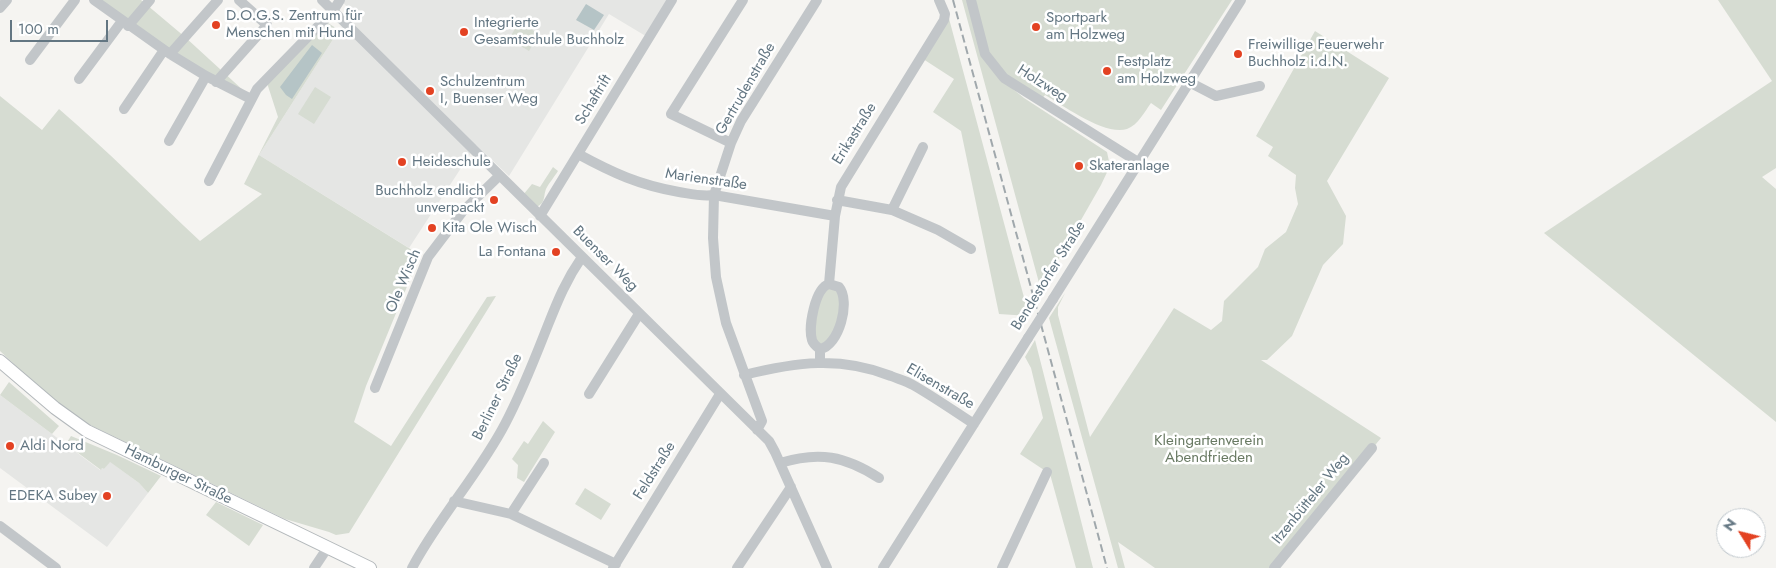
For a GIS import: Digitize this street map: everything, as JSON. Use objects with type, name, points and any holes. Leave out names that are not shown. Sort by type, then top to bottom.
[{"type":"main road","name":"Hamburger Straße","points":[[0,361],[55,408],[87,431],[370,568]]},
{"type":"street","points":[[0,8],[7,0]]},
{"type":"street","points":[[30,60],[76,0]]},
{"type":"street","points":[[94,0],[125,24],[167,52],[216,82],[251,99]]},
{"type":"street","points":[[79,79],[125,24],[150,0]]},
{"type":"street","points":[[124,109],[167,52],[218,0]]},
{"type":"street","points":[[216,82],[267,25],[240,0]]},
{"type":"street","name":"Buenser Weg","points":[[322,0],[769,442],[827,568]]},
{"type":"street","points":[[209,181],[258,89],[333,11],[340,0]]},
{"type":"street","name":"Schaftrift","points":[[540,216],[672,0]]},
{"type":"street","points":[[731,143],[671,114],[743,0]]},
{"type":"street","name":"Gertrudenstraße","points":[[757,430],[762,421],[726,323],[716,278],[713,238],[714,195],[731,143],[742,121],[817,0]]},
{"type":"street","name":"Erikastraße","points":[[820,363],[820,349],[814,344],[810,334],[813,312],[821,289],[829,284],[835,216],[841,187],[944,20],[945,14],[939,0]]},
{"type":"street","name":"Holzweg","points":[[971,0],[985,54],[1004,78],[1138,162]]},
{"type":"street","name":"Bendestorfer Straße","points":[[883,568],[1241,0]]},
{"type":"street","points":[[169,141],[206,76]]},
{"type":"street","points":[[1189,82],[1216,96],[1260,86]]},
{"type":"street","points":[[892,210],[923,147]]},
{"type":"street","name":"Marienstraße","points":[[578,154],[630,180],[661,189],[704,197],[714,195],[835,216]]},
{"type":"street","name":"Ole Wisch","points":[[375,388],[428,257],[463,211],[499,176]]},
{"type":"street","points":[[837,200],[892,210],[938,230],[971,249]]},
{"type":"street","name":"Berliner Straße","points":[[412,568],[426,541],[505,424],[568,276],[582,257]]},
{"type":"street","points":[[820,349],[830,345],[836,335],[840,326],[844,302],[842,291],[829,284]]},
{"type":"street","points":[[589,394],[639,314]]},
{"type":"street","name":"Elisenstraße","points":[[744,376],[779,367],[820,363],[847,364],[876,370],[911,384],[974,424]]},
{"type":"street","name":"Feldstraße","points":[[454,501],[511,514],[615,566],[720,394]]},
{"type":"street","name":"Itzenbütteler Weg","points":[[1274,568],[1372,448]]},
{"type":"street","points":[[780,463],[811,456],[833,457],[851,463],[879,478]]},
{"type":"street","points":[[511,514],[544,464]]},
{"type":"street","points":[[1002,568],[1047,472]]},
{"type":"street","points":[[737,568],[790,487]]},
{"type":"street","points":[[0,526],[56,568]]},
{"type":"street","points":[[314,568],[328,547]]},
{"type":"shaded area","name":"Schulzentrum I, Buenser Weg","points":[[340,0],[672,0],[649,38],[609,14],[509,176],[476,145],[409,248],[259,155],[339,30],[354,13]]},
{"type":"shaded area","points":[[586,4],[604,15],[594,30],[576,20]]},
{"type":"shaded area","points":[[312,45],[322,53],[292,99],[280,87]]},
{"type":"shaded area","points":[[0,395],[100,470],[104,469],[109,461],[139,483],[148,493],[107,547],[0,468]]},
{"type":"green space","points":[[94,0],[141,0],[245,92],[244,96]]},
{"type":"green space","points":[[944,0],[1029,316],[999,314],[961,131],[933,112],[954,79],[920,57],[944,20]]},
{"type":"green space","points":[[962,0],[1232,0],[1161,110],[1151,103],[1138,121],[1127,129],[1118,130],[1096,124],[1045,95],[1040,101],[998,77],[1024,98],[1107,152],[1110,166],[1041,290]]},
{"type":"green space","points":[[1718,0],[1776,0],[1776,168],[1762,177],[1776,189],[1776,422],[1544,233],[1772,81]]},
{"type":"green space","points":[[519,22],[539,34],[529,51],[509,39]]},
{"type":"green space","points":[[328,23],[339,30],[259,155],[420,255],[366,386],[354,422],[391,446],[487,297],[496,296],[349,533],[336,535],[285,519],[88,424],[49,397],[0,351],[0,96],[42,130],[59,109],[200,241],[262,194],[244,184],[278,117],[267,83]]},
{"type":"green space","name":"Kleingartenverein Abendfrieden","points":[[1315,31],[1389,78],[1327,181],[1346,216],[1343,244],[1323,265],[1292,336],[1267,360],[1261,360],[1381,438],[1274,568],[1155,568],[1118,542],[1125,568],[1118,568],[1049,318],[1065,293],[1058,307],[1058,315],[1090,437],[1174,308],[1211,330],[1222,321],[1224,301],[1258,267],[1265,249],[1286,232],[1298,204],[1295,188],[1296,175],[1268,156],[1273,147],[1256,136]]},
{"type":"green space","points":[[315,87],[331,97],[314,124],[298,114]]},
{"type":"green space","points":[[553,167],[558,171],[546,189],[543,202],[536,207],[523,195],[532,184],[540,187]]},
{"type":"green space","points":[[825,285],[842,291],[836,335],[817,347],[813,312]]},
{"type":"green space","points":[[1035,340],[1093,568],[1076,568],[1050,474],[1020,454],[1043,418],[1031,368],[1025,357]]},
{"type":"green space","points":[[9,382],[59,426],[52,434],[0,395]]},
{"type":"green space","points":[[543,421],[555,432],[524,482],[517,478],[518,465],[512,459],[524,441],[528,444]]},
{"type":"green space","points":[[71,436],[161,476],[148,493],[139,483],[110,462],[101,470],[66,444]]},
{"type":"green space","points":[[585,488],[611,504],[601,520],[575,504]]},
{"type":"green space","points":[[216,502],[263,525],[249,546],[206,515]]},
{"type":"railway","points":[[953,0],[1107,568]]},
{"type":"place","name":"D.O.G.S. Zentrum für Menschen mit Hund","points":[[216,25]]},
{"type":"place","name":"Sportpark am Holzweg","points":[[1036,27]]},
{"type":"place","name":"Integrierte Gesamtschule Buchholz","points":[[464,32]]},
{"type":"place","name":"Freiwillige Feuerwehr Buchholz i.d.N.","points":[[1238,54]]},
{"type":"place","name":"Festplatz am Holzweg","points":[[1107,71]]},
{"type":"place","name":"Schulzentrum I, Buenser Weg","points":[[430,91]]},
{"type":"place","name":"Heideschule","points":[[402,162]]},
{"type":"place","name":"Skateranlage","points":[[1079,166]]},
{"type":"place","name":"Buchholz endlich unverpackt","points":[[494,200]]},
{"type":"place","name":"Kita Ole Wisch","points":[[432,228]]},
{"type":"place","name":"La Fontana","points":[[556,252]]},
{"type":"place","name":"Aldi Nord","points":[[10,446]]},
{"type":"place","name":"EDEKA Subey","points":[[107,496]]}]
